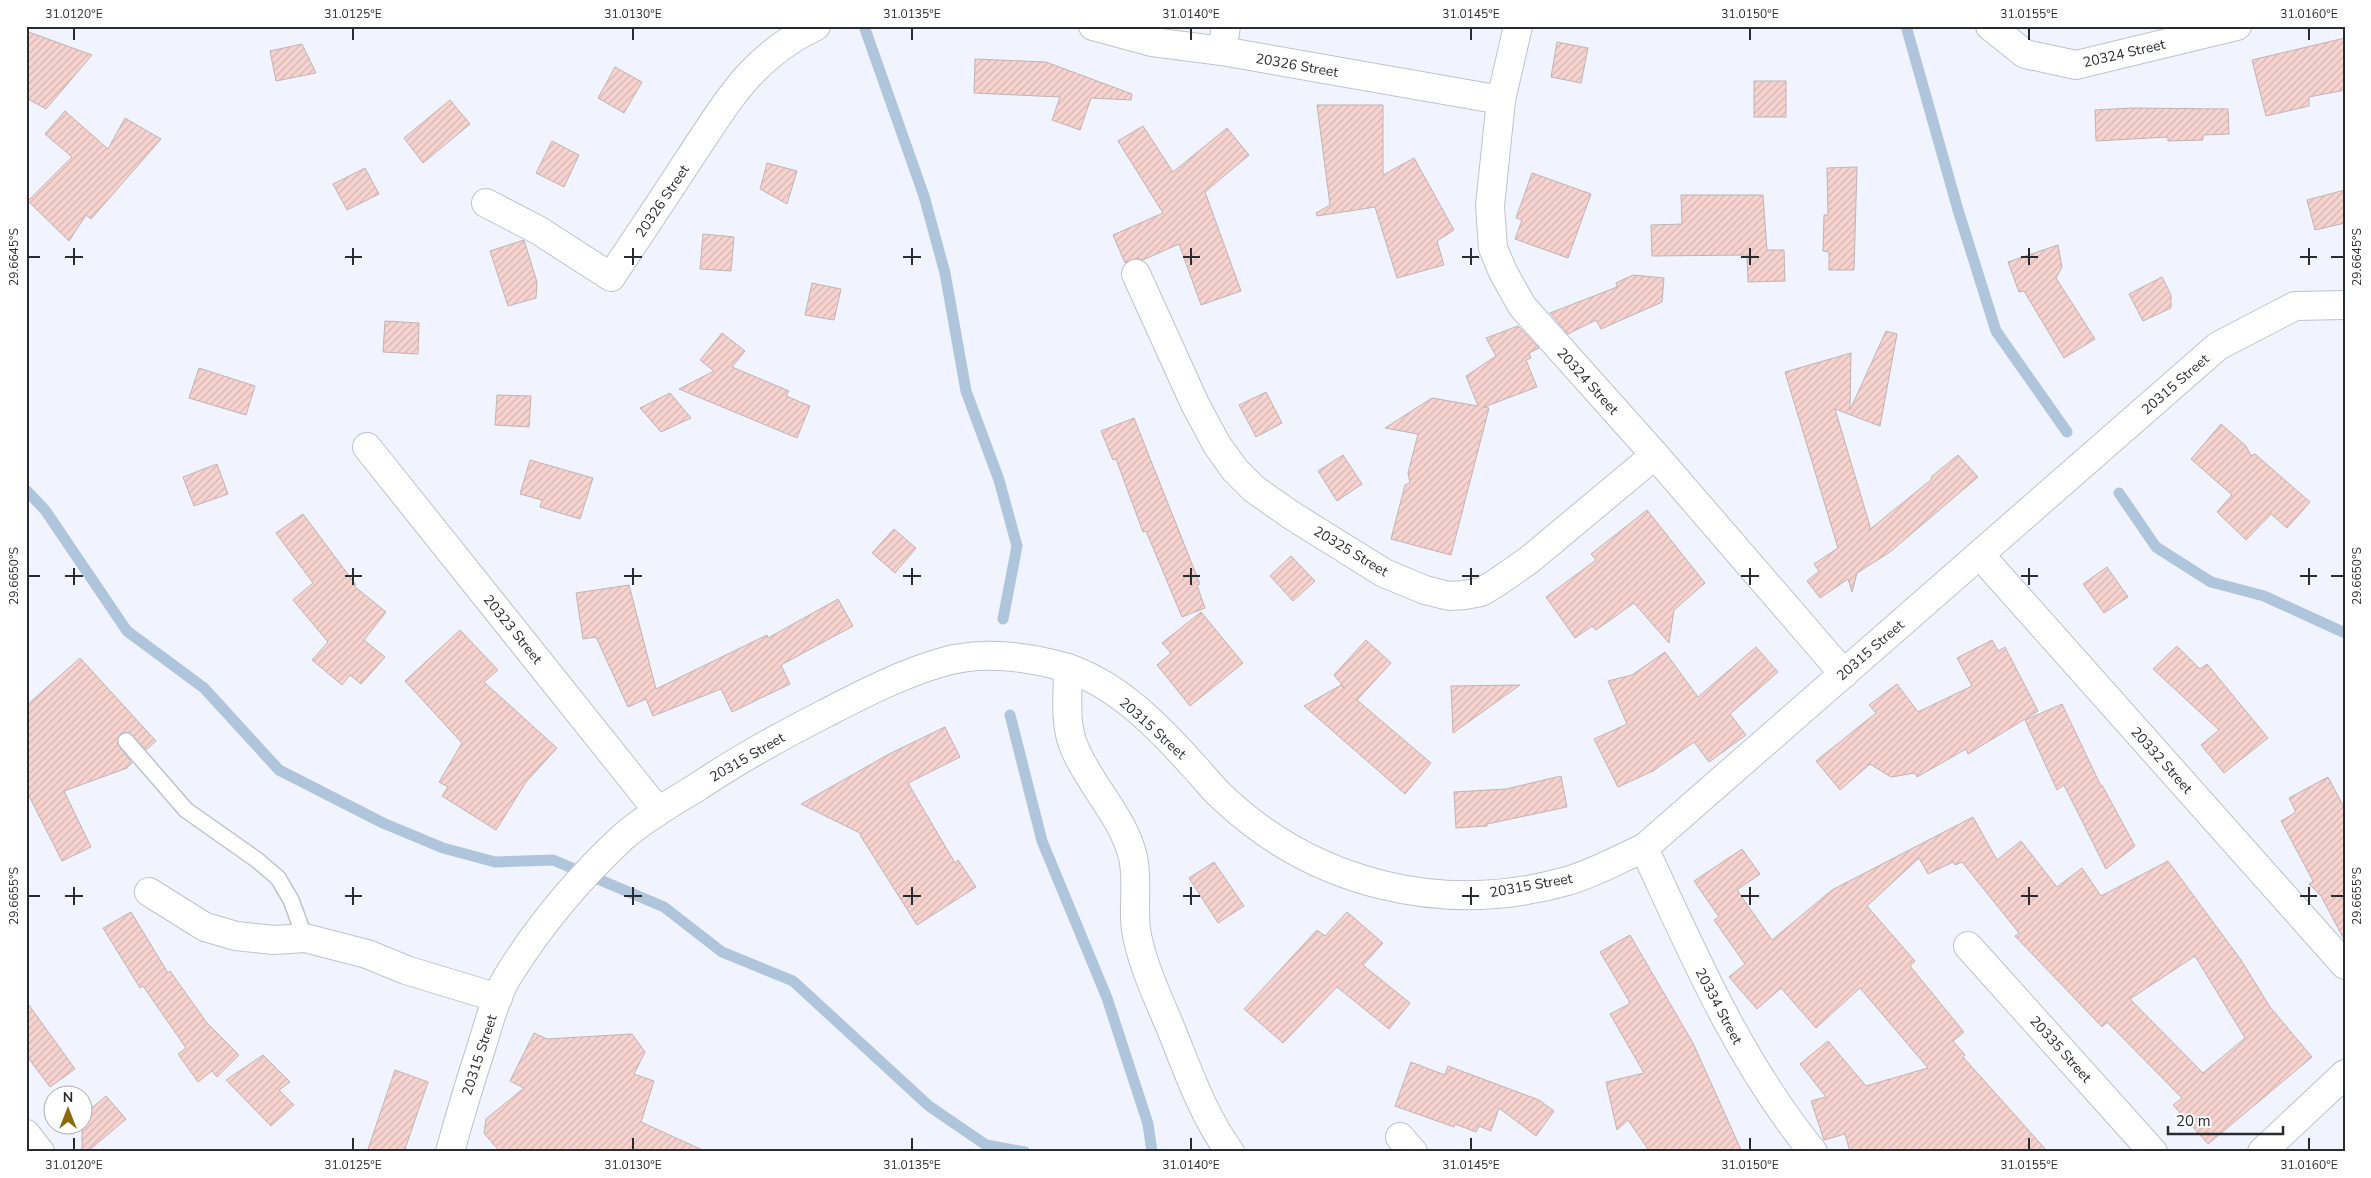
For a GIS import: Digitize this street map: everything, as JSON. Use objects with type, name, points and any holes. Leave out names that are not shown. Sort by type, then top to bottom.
[{"type":"street","name":"20326 Street","points":[[486,204],[538,230],[611,277],[741,81],[770,54],[794,36],[816,26]]},
{"type":"street","name":"20326 Street","points":[[1093,26],[1152,42],[1224,39],[1501,100]]},
{"type":"street","name":"20324 Street","points":[[1518,26],[1501,100],[1490,206],[1493,248],[1503,272],[1522,306],[1844,674]]},
{"type":"street","name":"20324 Street","points":[[1990,26],[2025,54],[2076,65],[2237,26]]},
{"type":"street","name":"20325 Street","points":[[1136,274],[1195,404],[1216,445],[1235,470],[1254,489],[1291,515],[1384,572],[1426,590],[1449,596],[1481,592],[1529,560],[1655,456]]},
{"type":"street","name":"20315 Street","points":[[450,1152],[498,998],[508,976],[560,903],[624,837],[658,811],[743,757],[873,688],[946,661],[1000,656],[1039,661],[1068,668],[1108,687],[1159,729],[1219,795],[1255,826],[1289,850],[1339,871],[1391,889],[1461,896],[1519,890],[1569,881],[1644,848],[2218,346],[2295,306],[2345,304]]},
{"type":"street","name":"20323 Street","points":[[367,447],[658,811]]},
{"type":"street","name":"20332 Street","points":[[1980,555],[2345,966]]},
{"type":"street","points":[[1068,668],[1068,715],[1074,746],[1084,769],[1122,828],[1133,857],[1136,886],[1137,939],[1190,1076],[1212,1124],[1230,1152]]},
{"type":"street","name":"20334 Street","points":[[1644,848],[1708,986],[1753,1070],[1786,1119],[1813,1152]]},
{"type":"street","points":[[149,892],[205,927],[236,936],[274,940],[305,938],[367,954],[406,970],[498,998]]},
{"type":"street","name":"20335 Street","points":[[1968,946],[2153,1152]]},
{"type":"street","points":[[2262,1152],[2345,1074]]},
{"type":"street","points":[[26,1134],[40,1152]]},
{"type":"lane","points":[[126,741],[186,810],[257,860],[278,878],[291,900],[305,938]]},
{"type":"building","points":[[26,31],[92,55],[46,109],[26,98]]},
{"type":"building","points":[[2345,38],[2345,90],[2309,97],[2309,106],[2266,116],[2252,60]]},
{"type":"building","points":[[1557,42],[1588,48],[1581,83],[1551,77]]},
{"type":"building","points":[[302,44],[316,73],[276,81],[270,51]]},
{"type":"building","points":[[975,59],[1046,62],[1132,94],[1131,100],[1091,98],[1080,130],[1052,120],[1060,97],[974,93]]},
{"type":"building","points":[[615,67],[642,82],[624,113],[598,98]]},
{"type":"building","points":[[1754,81],[1786,81],[1786,117],[1754,117]]},
{"type":"building","points":[[450,100],[470,124],[423,163],[404,138]]},
{"type":"building","points":[[1317,105],[1383,105],[1383,175],[1414,158],[1454,230],[1437,241],[1444,265],[1397,278],[1375,207],[1317,216],[1316,213],[1330,205]]},
{"type":"building","points":[[2131,108],[2228,109],[2229,134],[2203,135],[2203,140],[2168,141],[2168,137],[2096,141],[2095,110]]},
{"type":"building","points":[[65,111],[108,149],[125,118],[161,139],[91,219],[86,215],[69,241],[28,201],[72,157],[45,134]]},
{"type":"building","points":[[1143,126],[1173,172],[1227,128],[1249,155],[1205,192],[1241,291],[1201,305],[1179,244],[1143,260],[1137,258],[1125,263],[1113,235],[1163,213],[1118,141]]},
{"type":"building","points":[[552,141],[579,155],[564,187],[536,173]]},
{"type":"building","points":[[767,163],[797,171],[787,204],[760,189]]},
{"type":"building","points":[[1857,167],[1854,270],[1829,270],[1829,252],[1823,251],[1824,215],[1828,215],[1827,168]]},
{"type":"building","points":[[365,168],[379,194],[347,210],[333,184]]},
{"type":"building","points":[[1532,173],[1591,194],[1568,258],[1515,239],[1522,220],[1516,218]]},
{"type":"building","points":[[2345,190],[2345,223],[2315,230],[2307,200]]},
{"type":"building","points":[[1681,195],[1763,195],[1767,250],[1784,250],[1785,281],[1748,282],[1747,255],[1652,256],[1651,225],[1682,224]]},
{"type":"building","points":[[703,234],[734,237],[731,271],[700,269]]},
{"type":"building","points":[[524,240],[537,282],[536,298],[508,306],[490,251]]},
{"type":"building","points":[[2058,245],[2062,267],[2056,278],[2095,339],[2064,358],[2024,291],[2019,292],[2008,262]]},
{"type":"building","points":[[1633,275],[1664,278],[1662,302],[1601,329],[1596,320],[1568,334],[1550,313],[1617,287],[1616,283]]},
{"type":"building","points":[[2162,277],[2171,295],[2171,308],[2143,321],[2129,294]]},
{"type":"building","points":[[812,283],[841,289],[834,320],[805,315]]},
{"type":"building","points":[[385,321],[419,323],[418,354],[383,352]]},
{"type":"building","points":[[1518,326],[1539,348],[1529,353],[1531,358],[1526,360],[1537,387],[1484,407],[1489,408],[1451,555],[1391,539],[1405,485],[1410,483],[1408,473],[1418,434],[1385,428],[1432,398],[1478,406],[1466,376],[1496,356],[1486,338]]},
{"type":"building","points":[[1886,331],[1897,334],[1880,426],[1835,409],[1870,526],[1869,530],[1932,479],[1931,477],[1958,455],[1978,477],[1890,552],[1857,573],[1852,592],[1848,579],[1820,598],[1807,581],[1819,571],[1814,564],[1838,548],[1785,372],[1851,353],[1850,410]]},
{"type":"building","points":[[722,333],[745,351],[732,367],[789,391],[786,396],[810,406],[797,438],[679,389],[714,371],[700,360]]},
{"type":"building","points":[[199,368],[255,386],[246,415],[189,398]]},
{"type":"building","points":[[1266,392],[1282,423],[1256,437],[1239,405]]},
{"type":"building","points":[[670,393],[691,418],[661,432],[640,408]]},
{"type":"building","points":[[497,395],[531,396],[529,427],[495,425]]},
{"type":"building","points":[[1134,418],[1200,584],[1197,585],[1205,608],[1182,617],[1146,531],[1143,532],[1116,459],[1113,460],[1101,431]]},
{"type":"building","points":[[2221,424],[2246,446],[2251,456],[2255,454],[2310,502],[2287,528],[2271,514],[2246,540],[2217,512],[2232,495],[2191,459]]},
{"type":"building","points":[[1343,455],[1362,484],[1337,501],[1318,471]]},
{"type":"building","points":[[530,460],[593,478],[580,519],[540,507],[542,500],[520,494]]},
{"type":"building","points":[[217,464],[228,494],[194,506],[183,477]]},
{"type":"building","points":[[1647,510],[1705,583],[1674,610],[1669,643],[1634,603],[1596,630],[1592,626],[1575,638],[1546,597],[1596,560],[1591,554]]},
{"type":"building","points":[[303,514],[356,585],[354,586],[386,612],[364,640],[385,657],[361,684],[350,675],[342,685],[312,660],[328,642],[293,600],[313,583],[276,533]]},
{"type":"building","points":[[894,529],[916,548],[895,573],[872,553]]},
{"type":"building","points":[[1291,556],[1315,581],[1293,601],[1270,576]]},
{"type":"building","points":[[2107,567],[2128,597],[2104,613],[2083,584]]},
{"type":"building","points":[[629,585],[656,689],[767,635],[768,638],[838,599],[853,626],[781,665],[790,684],[732,712],[721,689],[653,716],[646,699],[628,707],[596,637],[583,639],[576,593]]},
{"type":"building","points":[[1201,612],[1243,663],[1190,706],[1157,665],[1171,653],[1162,643]]},
{"type":"building","points":[[460,630],[498,670],[484,682],[557,748],[526,782],[496,830],[442,796],[448,787],[439,782],[462,743],[405,681]]},
{"type":"building","points":[[1366,640],[1391,663],[1357,700],[1431,763],[1405,794],[1304,706],[1341,685],[1345,689],[1334,675]]},
{"type":"building","points":[[1992,640],[1998,651],[2005,647],[2038,711],[1968,754],[1966,749],[1917,777],[1915,773],[1891,777],[1870,764],[1840,790],[1816,761],[1876,713],[1869,705],[1897,684],[1918,712],[1972,686],[1957,658]]},
{"type":"building","points":[[2177,646],[2200,669],[2207,664],[2268,738],[2224,773],[2201,745],[2219,730],[2153,669]]},
{"type":"building","points":[[1756,647],[1778,672],[1730,714],[1746,735],[1709,762],[1694,742],[1653,771],[1618,787],[1594,739],[1627,724],[1608,681],[1632,675],[1665,652],[1698,697]]},
{"type":"building","points":[[80,658],[156,741],[146,750],[129,732],[120,734],[117,743],[132,763],[127,768],[64,791],[91,847],[62,861],[26,790],[26,706]]},
{"type":"building","points":[[1520,685],[1453,733],[1451,686]]},
{"type":"building","points":[[2062,704],[2101,786],[2135,846],[2106,869],[2064,785],[2057,790],[2025,720]]},
{"type":"building","points":[[945,727],[960,757],[908,783],[955,863],[958,860],[976,887],[917,925],[860,835],[862,834],[801,804],[889,754]]},
{"type":"building","points":[[1561,776],[1567,807],[1487,824],[1487,826],[1456,828],[1454,792],[1506,789]]},
{"type":"building","points":[[2328,777],[2345,809],[2345,941],[2321,896],[2309,884],[2313,881],[2281,821],[2296,812],[2289,798]]},
{"type":"building","points":[[1973,817],[1997,860],[2021,841],[2057,887],[2082,868],[2101,896],[2168,861],[2241,960],[2270,1007],[2312,1057],[2208,1144],[2173,1105],[2182,1098],[2107,1022],[2102,1027],[2015,936],[2019,933],[1962,862],[1955,865],[1953,862],[1928,874],[1919,858],[1867,906],[1915,961],[1910,966],[1964,1032],[1953,1041],[1965,1055],[1963,1057],[2048,1152],[1850,1152],[1845,1134],[1824,1140],[1811,1101],[1826,1097],[1800,1064],[1828,1041],[1866,1086],[1928,1068],[1860,988],[1816,1028],[1781,988],[1757,1009],[1729,977],[1745,964],[1714,920],[1719,917],[1694,881],[1742,849],[1760,874],[1737,890],[1772,940],[1832,890]],"holes":[[[2195,956],[2245,1038],[2203,1073],[2130,999]]]},
{"type":"building","points":[[1214,862],[1244,906],[1218,923],[1189,878]]},
{"type":"building","points":[[131,912],[168,973],[170,971],[207,1023],[239,1055],[217,1077],[212,1071],[198,1082],[178,1054],[186,1048],[143,986],[140,988],[103,928]]},
{"type":"building","points":[[1347,912],[1383,943],[1363,965],[1410,1003],[1389,1029],[1337,987],[1283,1043],[1244,1009],[1317,930],[1325,936]]},
{"type":"building","points":[[1630,935],[1693,1043],[1742,1152],[1650,1152],[1628,1120],[1617,1130],[1606,1082],[1644,1073],[1610,1014],[1629,1004],[1629,1001],[1600,952]]},
{"type":"building","points":[[26,1001],[75,1069],[49,1086],[26,1055]]},
{"type":"building","points":[[534,1033],[547,1039],[632,1034],[645,1052],[634,1074],[654,1081],[641,1122],[707,1152],[500,1152],[484,1133],[486,1119],[524,1088],[510,1081]]},
{"type":"building","points":[[263,1055],[290,1082],[279,1090],[294,1105],[271,1126],[226,1080]]},
{"type":"building","points":[[1411,1062],[1445,1075],[1448,1066],[1539,1100],[1554,1111],[1536,1136],[1499,1108],[1491,1131],[1479,1126],[1476,1132],[1455,1124],[1454,1127],[1395,1106]]},
{"type":"building","points":[[395,1070],[428,1082],[404,1152],[367,1152]]},
{"type":"building","points":[[106,1096],[126,1119],[87,1152],[82,1152],[82,1136],[92,1136],[92,1108]]},
{"type":"waterway","points":[[864,26],[924,196],[945,273],[966,391],[999,480],[1017,546],[1003,619]]},
{"type":"waterway","points":[[1906,26],[1958,210],[1996,331],[2067,432]]},
{"type":"waterway","points":[[26,490],[45,510],[127,631],[204,688],[279,770],[383,823],[443,848],[495,862],[553,860],[664,907],[722,952],[793,981],[929,1106],[986,1145],[1025,1152]]},
{"type":"waterway","points":[[2119,493],[2156,547],[2211,582],[2264,596],[2345,633]]},
{"type":"waterway","points":[[1010,715],[1042,841],[1107,998],[1148,1124],[1152,1152]]}]
